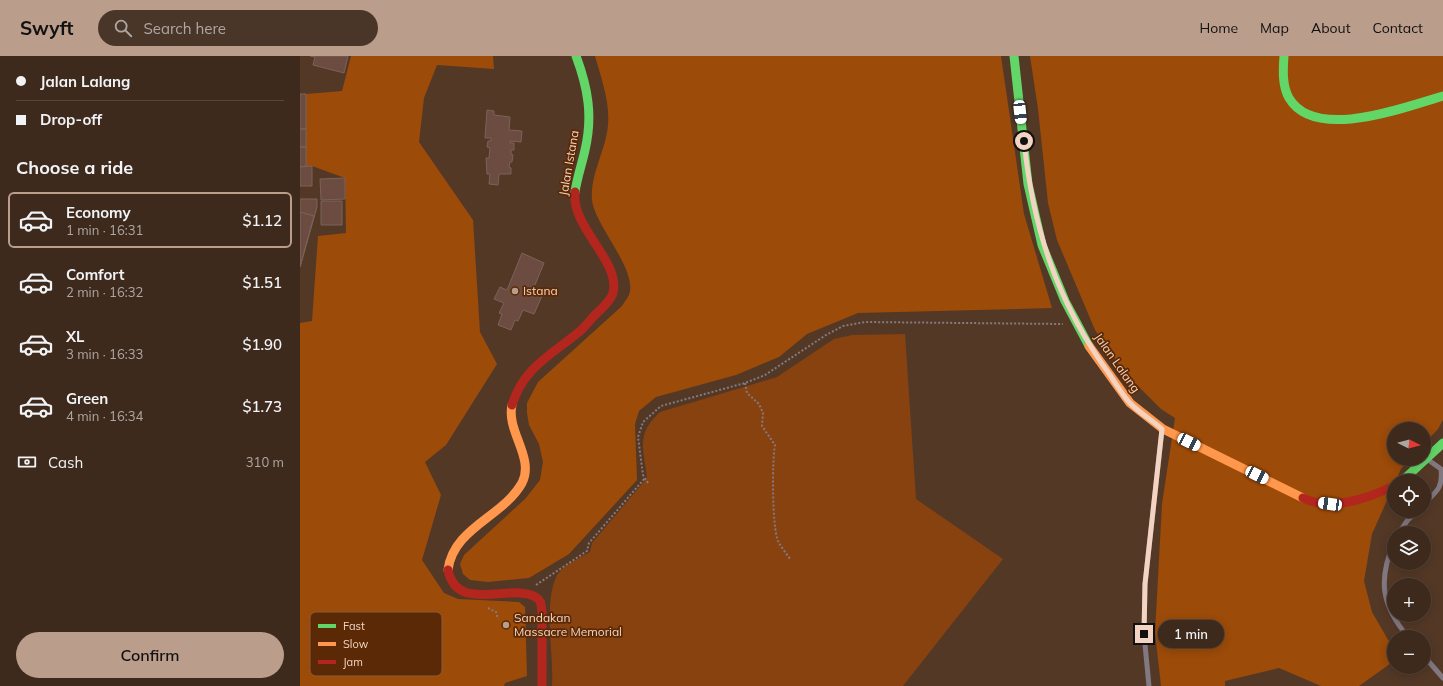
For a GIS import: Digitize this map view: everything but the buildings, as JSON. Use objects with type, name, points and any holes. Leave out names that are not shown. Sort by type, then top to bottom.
[{"type":"street","name":"Jalan Istana","points":[[542,686],[542,612],[537,598],[522,594],[480,595],[467,593],[454,584],[448,574],[447,565],[455,549],[476,524],[510,498],[522,482],[525,467],[511,415],[518,389],[530,373],[581,329],[612,296],[613,285],[610,274],[577,214],[574,204],[575,189],[587,143],[588,121],[587,89],[576,56]]},
{"type":"street","name":"Jalan Lalang","points":[[1014,56],[1028,184],[1042,245],[1076,324],[1092,351],[1130,403],[1162,429],[1310,502],[1330,504],[1370,497],[1387,489]]},
{"type":"street","points":[[1284,56],[1283,71],[1289,99],[1299,109],[1312,117],[1326,120],[1344,120],[1443,96]]},
{"type":"street","points":[[1431,454],[1443,443]]},
{"type":"street","points":[[1409,474],[1418,466]]},
{"type":"lane","points":[[1149,686],[1144,634],[1145,584],[1162,429]]},
{"type":"lane","points":[[1431,462],[1441,469],[1443,481],[1436,493],[1431,498]]},
{"type":"lane","points":[[1404,526],[1410,518]]},
{"type":"lane","points":[[1387,558],[1383,585],[1389,609],[1403,630]]},
{"type":"lane","points":[[1431,664],[1443,678]]},
{"type":"path","points":[[648,483],[643,475],[638,437],[643,422],[661,406],[745,383],[779,368],[826,335],[843,326],[865,322],[1076,324]]},
{"type":"path","points":[[745,383],[747,393],[759,404],[763,413],[762,426],[775,445],[773,456],[775,516],[778,540],[790,559]]},
{"type":"path","points":[[534,587],[587,551],[589,543],[645,478]]},
{"type":"shaded area","points":[[351,56],[493,56],[494,69],[437,65],[424,98],[419,142],[473,220],[480,332],[497,364],[446,445],[425,462],[441,495],[422,560],[444,593],[458,599],[519,602],[525,607],[527,676],[505,683],[504,686],[300,686],[300,323],[312,321],[318,236],[346,233],[345,178],[312,166],[306,166],[306,94],[342,91]]},
{"type":"shaded area","points":[[595,56],[1001,56],[1024,214],[1052,308],[858,313],[807,334],[779,357],[736,375],[656,397],[639,411],[635,424],[637,480],[569,554],[529,578],[488,582],[470,580],[463,574],[460,564],[464,555],[525,499],[540,480],[543,462],[539,444],[529,425],[527,413],[527,403],[538,382],[622,306],[629,295],[630,285],[627,273],[600,222],[592,200],[593,181],[607,134],[608,125],[608,107]]},
{"type":"shaded area","points":[[1030,56],[1443,56],[1443,420],[1438,429],[1431,436],[1431,422],[1387,422],[1387,466],[1404,466],[1399,474],[1387,474],[1387,500],[1372,534],[1364,581],[1372,612],[1387,638],[1387,666],[1359,686],[1321,686],[1279,668],[1225,681],[1225,686],[1161,686],[1155,633],[1162,504],[1175,418],[1161,409],[1124,372],[1095,330],[1057,240],[1048,203],[1038,109]]},
{"type":"shaded area","points":[[905,334],[916,499],[1003,559],[903,686],[552,686],[550,614],[553,586],[557,575],[567,565],[590,552],[592,543],[647,478],[643,450],[644,435],[652,420],[660,412],[777,377],[834,339],[852,335]]},
{"type":"traffic: fast","points":[[575,192],[589,125],[588,102],[584,79],[576,56]]},
{"type":"traffic: fast","points":[[1014,56],[1028,184],[1042,245],[1065,301],[1089,346]]},
{"type":"traffic: fast","points":[[1284,56],[1284,83],[1289,98],[1302,111],[1319,118],[1339,120],[1362,118],[1443,96]]},
{"type":"traffic: fast","points":[[1410,474],[1443,443]]},
{"type":"traffic: slow","points":[[1089,346],[1130,403],[1163,429],[1303,498]]},
{"type":"traffic: slow","points":[[448,570],[452,556],[459,543],[514,495],[522,483],[525,474],[525,464],[513,425],[511,415],[512,405]]},
{"type":"traffic: jam","points":[[512,405],[523,381],[539,363],[581,330],[608,302],[613,293],[614,281],[610,269],[580,218],[576,205],[575,192]]},
{"type":"traffic: jam","points":[[1303,498],[1325,504],[1337,504],[1361,499],[1387,489]]},
{"type":"traffic: jam","points":[[448,570],[453,583],[462,591],[474,594],[527,594],[539,599],[541,602],[542,612],[542,686]]},
{"type":"place","name":"Istana","points":[[515,291]]},
{"type":"place","name":"Sandakan Massacre Memorial","points":[[506,625]]},
{"type":"route","points":[[1024,141],[1028,184],[1042,245],[1076,324],[1092,351],[1130,403],[1162,429],[1145,584],[1144,634]]}]
